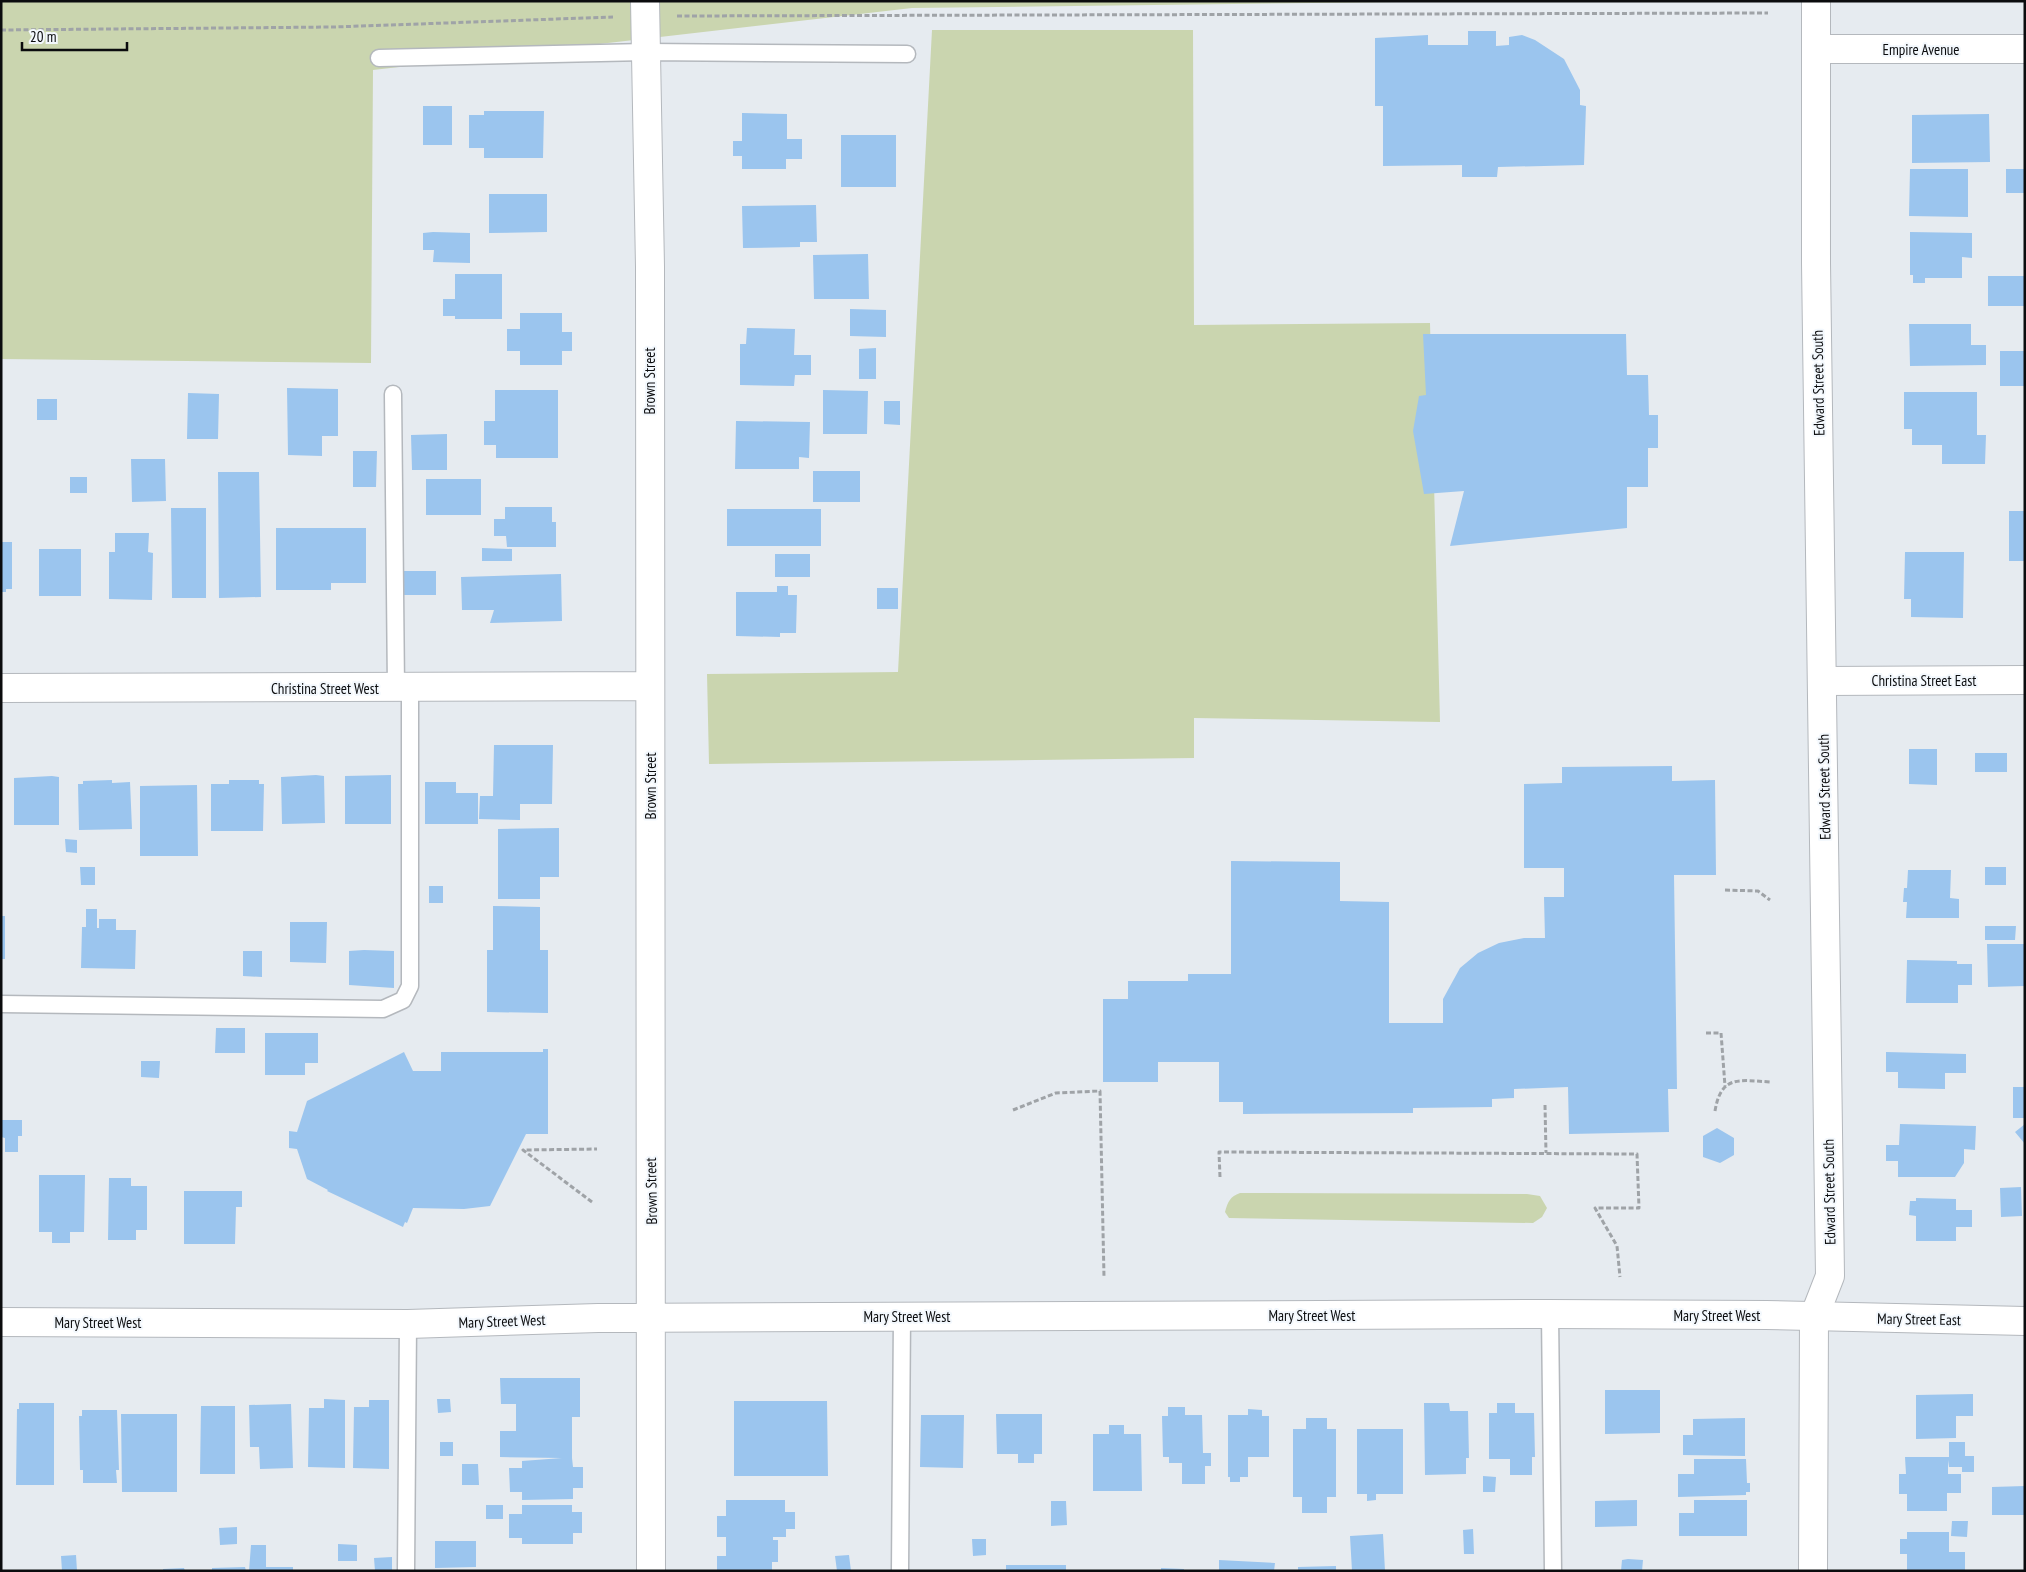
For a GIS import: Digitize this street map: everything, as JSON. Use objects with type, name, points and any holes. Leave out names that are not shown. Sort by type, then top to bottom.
[{"type":"street","name":"Edward Street South","points":[[1814,1571],[1814,1317],[1830,1276],[1816,263],[1816,1]]},
{"type":"street","name":"Brown Street","points":[[645,9],[650,267],[651,1571]]},
{"type":"street","name":"Empire Avenue","points":[[1817,49],[2025,49]]},
{"type":"street","name":"Christina Street East","points":[[1823,680],[2025,680]]},
{"type":"street","name":"Christina Street West","points":[[1,688],[649,686]]},
{"type":"street","name":"Mary Street West","points":[[1,1322],[408,1324],[652,1318],[1550,1314],[1814,1317]]},
{"type":"street","name":"Mary Street East","points":[[1814,1317],[2025,1321]]},
{"type":"lane","points":[[379,58],[646,52],[907,54]]},
{"type":"lane","points":[[1,1004],[383,1009],[403,1000],[410,986],[403,688],[393,394]]},
{"type":"lane","points":[[1550,1314],[1554,1571]]},
{"type":"lane","points":[[900,1571],[902,1316]]},
{"type":"lane","points":[[406,1571],[408,1324]]},
{"type":"path","points":[[1,30],[334,27],[645,9],[1768,13]]},
{"type":"path","points":[[1725,890],[1758,891],[1770,900]]},
{"type":"path","points":[[1706,1033],[1722,1033],[1725,1086]]},
{"type":"path","points":[[1715,1111],[1718,1095],[1725,1086],[1739,1080],[1770,1082]]},
{"type":"path","points":[[1013,1110],[1056,1093],[1100,1092],[1104,1277]]},
{"type":"path","points":[[1545,1105],[1546,1153]]},
{"type":"path","points":[[592,1202],[523,1150],[598,1149]]},
{"type":"path","points":[[1220,1177],[1219,1152],[1637,1154],[1639,1208],[1595,1208],[1617,1246],[1620,1276]]},
{"type":"green space","points":[[1,1],[1481,1],[912,8],[373,70],[371,363],[1,359]]},
{"type":"green space","points":[[932,30],[1193,30],[1194,325],[1430,323],[1440,722],[1194,718],[1194,758],[709,764],[707,674],[898,672]]},
{"type":"green space","points":[[1240,1193],[1527,1194],[1540,1196],[1547,1208],[1542,1217],[1533,1223],[1229,1218],[1225,1212],[1227,1205],[1234,1196]]},
{"type":"building","points":[[1468,31],[1496,31],[1496,46],[1509,45],[1509,37],[1522,35],[1535,40],[1564,59],[1580,90],[1580,105],[1586,106],[1584,165],[1498,167],[1497,177],[1462,177],[1462,165],[1383,166],[1383,106],[1375,106],[1375,38],[1428,35],[1428,45],[1468,45]]},
{"type":"building","points":[[423,106],[452,106],[452,145],[423,145]]},
{"type":"building","points":[[484,111],[544,111],[543,158],[484,158],[484,148],[469,148],[469,115],[484,115]]},
{"type":"building","points":[[742,113],[787,114],[787,139],[802,139],[802,159],[786,159],[786,169],[742,169],[742,156],[733,156],[733,141],[742,141]]},
{"type":"building","points":[[1989,114],[1990,162],[1912,163],[1912,115]]},
{"type":"building","points":[[841,135],[896,135],[896,187],[841,187]]},
{"type":"building","points":[[1910,169],[1968,169],[1968,217],[1909,216]]},
{"type":"building","points":[[2006,169],[2025,169],[2025,193],[2006,193]]},
{"type":"building","points":[[489,194],[547,194],[547,232],[489,233]]},
{"type":"building","points":[[816,205],[817,242],[800,242],[800,247],[743,248],[742,206]]},
{"type":"building","points":[[1910,232],[1972,233],[1972,258],[1962,257],[1962,278],[1925,278],[1925,283],[1913,283],[1913,275],[1910,275]]},
{"type":"building","points":[[423,233],[470,233],[470,263],[433,262],[434,250],[423,250]]},
{"type":"building","points":[[868,254],[869,299],[814,299],[813,255]]},
{"type":"building","points":[[455,274],[502,274],[502,319],[455,319],[455,316],[443,316],[443,299],[455,299]]},
{"type":"building","points":[[1988,276],[2025,276],[2025,306],[1988,306]]},
{"type":"building","points":[[850,309],[886,310],[886,337],[850,336]]},
{"type":"building","points":[[520,313],[562,313],[562,332],[572,332],[572,351],[562,351],[562,365],[520,365],[520,351],[507,351],[507,329],[520,329]]},
{"type":"building","points":[[1909,324],[1971,324],[1971,345],[1986,345],[1986,365],[1910,366]]},
{"type":"building","points":[[747,328],[795,329],[794,355],[811,355],[811,375],[795,375],[794,386],[740,385],[740,344],[746,344]]},
{"type":"building","points":[[1423,334],[1626,334],[1627,375],[1648,375],[1649,415],[1658,415],[1658,448],[1648,448],[1648,487],[1627,487],[1627,528],[1450,546],[1464,491],[1424,494],[1413,431],[1419,396],[1426,395]]},
{"type":"building","points":[[876,348],[876,379],[859,379],[859,349]]},
{"type":"building","points":[[2000,351],[2025,351],[2025,386],[2000,386]]},
{"type":"building","points":[[287,388],[338,389],[338,436],[322,436],[322,456],[288,455]]},
{"type":"building","points":[[495,390],[558,390],[558,458],[496,458],[496,445],[484,445],[484,421],[495,421]]},
{"type":"building","points":[[823,390],[868,391],[867,434],[823,434]]},
{"type":"building","points":[[1904,392],[1977,392],[1977,435],[1986,435],[1985,464],[1942,464],[1942,445],[1912,445],[1912,429],[1904,429]]},
{"type":"building","points":[[188,393],[219,394],[218,439],[187,439]]},
{"type":"building","points":[[37,399],[57,399],[57,420],[37,420]]},
{"type":"building","points":[[884,401],[900,401],[900,425],[884,424]]},
{"type":"building","points":[[736,421],[810,422],[809,458],[799,457],[799,469],[735,469]]},
{"type":"building","points":[[447,434],[447,470],[412,470],[411,435]]},
{"type":"building","points":[[353,451],[377,451],[376,487],[353,487]]},
{"type":"building","points":[[131,459],[165,459],[166,501],[132,502]]},
{"type":"building","points":[[813,471],[860,471],[860,502],[813,502]]},
{"type":"building","points":[[218,472],[259,472],[261,597],[219,598]]},
{"type":"building","points":[[70,477],[87,477],[87,493],[70,493]]},
{"type":"building","points":[[426,479],[481,479],[481,515],[426,515]]},
{"type":"building","points":[[505,507],[552,507],[552,522],[556,522],[556,547],[507,547],[506,536],[494,536],[494,519],[505,519]]},
{"type":"building","points":[[171,508],[206,508],[206,598],[172,598]]},
{"type":"building","points":[[727,509],[821,509],[821,546],[727,546]]},
{"type":"building","points":[[2009,511],[2025,511],[2025,561],[2009,561]]},
{"type":"building","points":[[276,528],[366,528],[366,583],[331,583],[331,590],[276,590]]},
{"type":"building","points":[[115,533],[149,533],[148,552],[153,553],[152,600],[109,599],[109,552],[115,552]]},
{"type":"building","points":[[1,542],[12,542],[12,589],[6,589],[6,592],[1,592]]},
{"type":"building","points":[[482,548],[512,549],[512,561],[482,561]]},
{"type":"building","points":[[39,549],[81,549],[81,596],[39,596]]},
{"type":"building","points":[[1905,552],[1964,552],[1963,618],[1911,617],[1911,599],[1904,599]]},
{"type":"building","points":[[775,554],[810,554],[810,577],[775,577]]},
{"type":"building","points":[[404,571],[436,571],[436,595],[404,595]]},
{"type":"building","points":[[561,574],[562,621],[490,623],[494,610],[462,610],[461,577]]},
{"type":"building","points":[[777,586],[788,586],[788,595],[797,595],[796,633],[780,633],[780,637],[736,636],[736,592],[777,592]]},
{"type":"building","points":[[877,588],[898,588],[898,609],[877,609]]},
{"type":"building","points":[[494,745],[553,745],[552,804],[520,804],[520,820],[479,819],[480,796],[493,796]]},
{"type":"building","points":[[1909,749],[1937,749],[1937,785],[1909,784]]},
{"type":"building","points":[[1975,753],[2007,753],[2007,772],[1975,772]]},
{"type":"building","points":[[1672,766],[1672,781],[1715,780],[1716,875],[1674,875],[1677,1089],[1668,1089],[1669,1132],[1569,1134],[1568,1087],[1514,1089],[1514,1098],[1492,1099],[1492,1107],[1413,1108],[1413,1113],[1243,1114],[1243,1102],[1219,1102],[1219,1062],[1158,1062],[1158,1082],[1103,1082],[1103,999],[1128,999],[1128,981],[1188,981],[1188,974],[1231,974],[1231,861],[1340,862],[1340,901],[1389,902],[1389,1023],[1443,1023],[1443,999],[1460,968],[1478,953],[1499,943],[1524,938],[1545,938],[1544,897],[1564,897],[1564,868],[1524,868],[1524,784],[1562,783],[1562,767]]},
{"type":"building","points":[[391,775],[391,824],[345,824],[345,776]]},
{"type":"building","points":[[324,776],[325,823],[282,824],[281,777]]},
{"type":"building","points":[[59,777],[59,825],[14,825],[14,778]]},
{"type":"building","points":[[112,780],[112,783],[130,782],[132,829],[79,830],[78,784],[83,784],[83,781]]},
{"type":"building","points":[[229,780],[259,780],[259,784],[264,784],[263,831],[211,831],[211,784],[229,784]]},
{"type":"building","points":[[425,782],[456,782],[456,793],[478,793],[478,824],[425,824]]},
{"type":"building","points":[[197,785],[198,856],[140,856],[140,786]]},
{"type":"building","points":[[559,828],[559,877],[540,877],[540,899],[498,899],[498,829]]},
{"type":"building","points":[[65,839],[77,840],[77,853],[66,852]]},
{"type":"building","points":[[80,867],[95,867],[95,885],[81,885]]},
{"type":"building","points":[[1985,867],[2006,867],[2006,885],[1985,885]]},
{"type":"building","points":[[1908,870],[1951,870],[1950,898],[1959,899],[1959,918],[1906,918],[1907,902],[1903,902],[1904,888],[1907,888]]},
{"type":"building","points":[[429,886],[443,886],[443,903],[429,903]]},
{"type":"building","points":[[493,906],[540,907],[540,950],[548,950],[548,1013],[487,1012],[487,950],[493,950]]},
{"type":"building","points":[[86,909],[97,909],[97,928],[99,928],[99,919],[116,919],[116,930],[136,930],[135,969],[81,968],[82,927],[86,927]]},
{"type":"building","points":[[1,916],[5,916],[5,959],[1,959]]},
{"type":"building","points":[[290,922],[327,922],[326,963],[290,962]]},
{"type":"building","points":[[1985,926],[2016,926],[2015,940],[1985,940]]},
{"type":"building","points":[[1987,944],[2025,944],[2025,986],[1988,987]]},
{"type":"building","points":[[243,951],[262,951],[262,977],[243,976]]},
{"type":"building","points":[[349,951],[394,951],[394,988],[349,985]]},
{"type":"building","points":[[1907,960],[1957,961],[1957,964],[1972,964],[1972,985],[1958,985],[1958,1003],[1906,1003]]},
{"type":"building","points":[[216,1028],[245,1028],[245,1053],[215,1053]]},
{"type":"building","points":[[265,1033],[318,1033],[318,1063],[305,1063],[305,1075],[265,1075]]},
{"type":"building","points":[[543,1049],[548,1049],[548,1134],[526,1134],[490,1206],[464,1209],[413,1208],[407,1223],[405,1222],[403,1227],[327,1191],[307,1179],[297,1149],[289,1148],[289,1131],[297,1132],[307,1101],[404,1052],[413,1071],[441,1071],[441,1052],[543,1052]]},
{"type":"building","points":[[1886,1052],[1966,1054],[1966,1073],[1945,1073],[1945,1089],[1898,1088],[1898,1072],[1886,1072]]},
{"type":"building","points":[[141,1061],[160,1061],[159,1078],[141,1077]]},
{"type":"building","points":[[2013,1087],[2025,1087],[2025,1118],[2013,1118]]},
{"type":"building","points":[[1,1120],[22,1120],[22,1136],[18,1136],[18,1152],[5,1152],[5,1138],[1,1137]]},
{"type":"building","points":[[1900,1124],[1976,1126],[1975,1150],[1964,1149],[1964,1163],[1955,1177],[1898,1177],[1898,1161],[1886,1161],[1886,1145],[1899,1145]]},
{"type":"building","points":[[2025,1124],[2025,1144],[2015,1132]]},
{"type":"building","points":[[1717,1128],[1734,1138],[1734,1155],[1720,1163],[1703,1157],[1703,1136]]},
{"type":"building","points":[[39,1175],[85,1175],[84,1232],[70,1232],[70,1243],[52,1243],[52,1232],[39,1232]]},
{"type":"building","points":[[109,1178],[131,1178],[131,1186],[147,1186],[147,1230],[136,1230],[136,1240],[108,1240]]},
{"type":"building","points":[[2021,1187],[2022,1216],[2001,1217],[2000,1188]]},
{"type":"building","points":[[184,1191],[242,1191],[242,1207],[236,1207],[235,1244],[184,1244]]},
{"type":"building","points":[[1916,1198],[1956,1199],[1956,1210],[1972,1210],[1972,1227],[1956,1227],[1956,1241],[1916,1241],[1916,1216],[1909,1215],[1910,1201],[1916,1201]]},
{"type":"building","points":[[500,1378],[580,1378],[580,1417],[572,1417],[572,1458],[573,1467],[583,1467],[583,1488],[573,1488],[573,1499],[522,1500],[522,1492],[510,1492],[509,1468],[522,1468],[522,1461],[562,1458],[500,1457],[500,1431],[516,1431],[516,1404],[501,1404]]},
{"type":"building","points":[[1605,1390],[1660,1390],[1660,1433],[1605,1434]]},
{"type":"building","points":[[1973,1394],[1973,1416],[1956,1416],[1956,1438],[1916,1439],[1916,1395]]},
{"type":"building","points":[[324,1399],[345,1400],[345,1468],[308,1467],[309,1408],[324,1408]]},
{"type":"building","points":[[437,1399],[450,1399],[451,1412],[438,1413]]},
{"type":"building","points":[[369,1400],[389,1400],[389,1469],[353,1468],[354,1407],[369,1407]]},
{"type":"building","points":[[734,1401],[827,1401],[828,1476],[734,1476]]},
{"type":"building","points":[[19,1403],[54,1403],[54,1485],[16,1485],[17,1409],[19,1409]]},
{"type":"building","points":[[1424,1403],[1449,1403],[1450,1411],[1468,1411],[1469,1458],[1466,1458],[1466,1474],[1425,1475]]},
{"type":"building","points":[[1497,1403],[1515,1403],[1515,1413],[1534,1413],[1535,1457],[1532,1457],[1532,1475],[1510,1475],[1510,1459],[1489,1459],[1489,1413],[1497,1413]]},
{"type":"building","points":[[291,1404],[293,1468],[260,1469],[259,1447],[250,1447],[249,1405]]},
{"type":"building","points":[[201,1406],[235,1406],[235,1474],[200,1474]]},
{"type":"building","points":[[1168,1407],[1185,1407],[1185,1415],[1202,1415],[1203,1453],[1211,1453],[1211,1466],[1205,1466],[1205,1484],[1182,1484],[1182,1463],[1169,1463],[1169,1457],[1163,1457],[1162,1416],[1168,1416]]},
{"type":"building","points":[[1248,1409],[1262,1410],[1262,1416],[1269,1416],[1269,1457],[1248,1457],[1248,1477],[1240,1477],[1240,1482],[1230,1482],[1230,1477],[1228,1477],[1228,1415],[1248,1415]]},
{"type":"building","points":[[82,1410],[117,1410],[119,1470],[116,1470],[117,1483],[83,1483],[83,1470],[80,1470],[79,1416],[82,1416]]},
{"type":"building","points":[[121,1414],[177,1414],[177,1492],[122,1492]]},
{"type":"building","points":[[996,1414],[1042,1414],[1042,1454],[1034,1454],[1034,1463],[1018,1463],[1018,1454],[997,1454]]},
{"type":"building","points":[[921,1415],[964,1415],[963,1468],[920,1467]]},
{"type":"building","points":[[1306,1418],[1327,1418],[1327,1429],[1336,1429],[1336,1497],[1327,1497],[1327,1513],[1302,1513],[1302,1497],[1293,1497],[1293,1429],[1306,1429]]},
{"type":"building","points":[[1745,1418],[1745,1456],[1683,1455],[1683,1435],[1693,1435],[1693,1419]]},
{"type":"building","points":[[1109,1425],[1124,1425],[1124,1434],[1141,1434],[1142,1491],[1093,1491],[1093,1434],[1109,1434]]},
{"type":"building","points":[[1357,1429],[1403,1429],[1403,1494],[1376,1494],[1376,1500],[1367,1501],[1367,1494],[1357,1494]]},
{"type":"building","points":[[440,1442],[453,1442],[453,1456],[440,1456]]},
{"type":"building","points":[[1949,1442],[1965,1442],[1965,1456],[1974,1456],[1974,1472],[1962,1472],[1962,1467],[1949,1467],[1948,1460],[1948,1474],[1961,1474],[1961,1493],[1947,1493],[1947,1511],[1907,1511],[1907,1494],[1899,1494],[1899,1474],[1906,1474],[1905,1457],[1949,1457]]},
{"type":"building","points":[[1694,1459],[1746,1459],[1747,1483],[1750,1483],[1750,1492],[1746,1492],[1746,1495],[1678,1497],[1678,1474],[1694,1474]]},
{"type":"building","points":[[462,1464],[478,1464],[479,1485],[462,1485]]},
{"type":"building","points":[[1483,1476],[1496,1477],[1495,1492],[1483,1492]]},
{"type":"building","points":[[2025,1486],[2025,1515],[1992,1515],[1992,1487]]},
{"type":"building","points":[[726,1500],[785,1500],[785,1512],[795,1512],[795,1529],[786,1529],[786,1537],[773,1537],[773,1540],[778,1540],[778,1562],[772,1562],[772,1571],[717,1571],[717,1556],[726,1556],[726,1537],[717,1537],[717,1516],[726,1516]]},
{"type":"building","points":[[1637,1500],[1637,1526],[1595,1527],[1595,1501]]},
{"type":"building","points":[[1694,1500],[1747,1500],[1747,1536],[1679,1536],[1679,1513],[1694,1513]]},
{"type":"building","points":[[1051,1501],[1066,1501],[1067,1525],[1051,1526]]},
{"type":"building","points":[[486,1505],[503,1505],[503,1519],[486,1519]]},
{"type":"building","points":[[522,1505],[572,1505],[572,1512],[582,1512],[582,1533],[573,1533],[573,1544],[522,1544],[522,1538],[509,1538],[509,1514],[522,1514]]},
{"type":"building","points":[[1952,1521],[1968,1521],[1967,1537],[1951,1536]]},
{"type":"building","points":[[237,1527],[237,1544],[220,1545],[219,1528]]},
{"type":"building","points":[[1473,1529],[1474,1554],[1464,1554],[1463,1530]]},
{"type":"building","points":[[1907,1532],[1949,1532],[1949,1552],[1965,1552],[1965,1570],[1907,1571],[1907,1554],[1900,1554],[1900,1539],[1907,1539]]},
{"type":"building","points":[[1383,1534],[1385,1571],[1352,1571],[1350,1536]]},
{"type":"building","points":[[972,1539],[986,1539],[986,1555],[973,1556]]},
{"type":"building","points":[[435,1541],[476,1541],[476,1567],[435,1568]]},
{"type":"building","points":[[338,1544],[357,1545],[357,1561],[338,1561]]},
{"type":"building","points":[[251,1545],[266,1545],[266,1567],[293,1567],[293,1571],[249,1571]]},
{"type":"building","points":[[76,1555],[77,1571],[62,1571],[61,1556]]},
{"type":"building","points":[[849,1555],[851,1571],[837,1571],[835,1556]]},
{"type":"building","points":[[392,1557],[392,1571],[375,1571],[374,1558]]},
{"type":"building","points":[[1219,1560],[1275,1563],[1274,1571],[1219,1571]]},
{"type":"building","points":[[1622,1560],[1643,1560],[1642,1571],[1621,1571]]},
{"type":"building","points":[[1006,1565],[1066,1565],[1066,1571],[1006,1571]]},
{"type":"building","points":[[1336,1566],[1336,1571],[1298,1571],[1298,1567]]},
{"type":"building","points":[[245,1567],[246,1571],[212,1571],[212,1568]]},
{"type":"building","points":[[184,1568],[185,1571],[163,1571],[163,1569]]},
{"type":"building","points":[[1161,1568],[1184,1569],[1184,1571],[1161,1571]]}]
